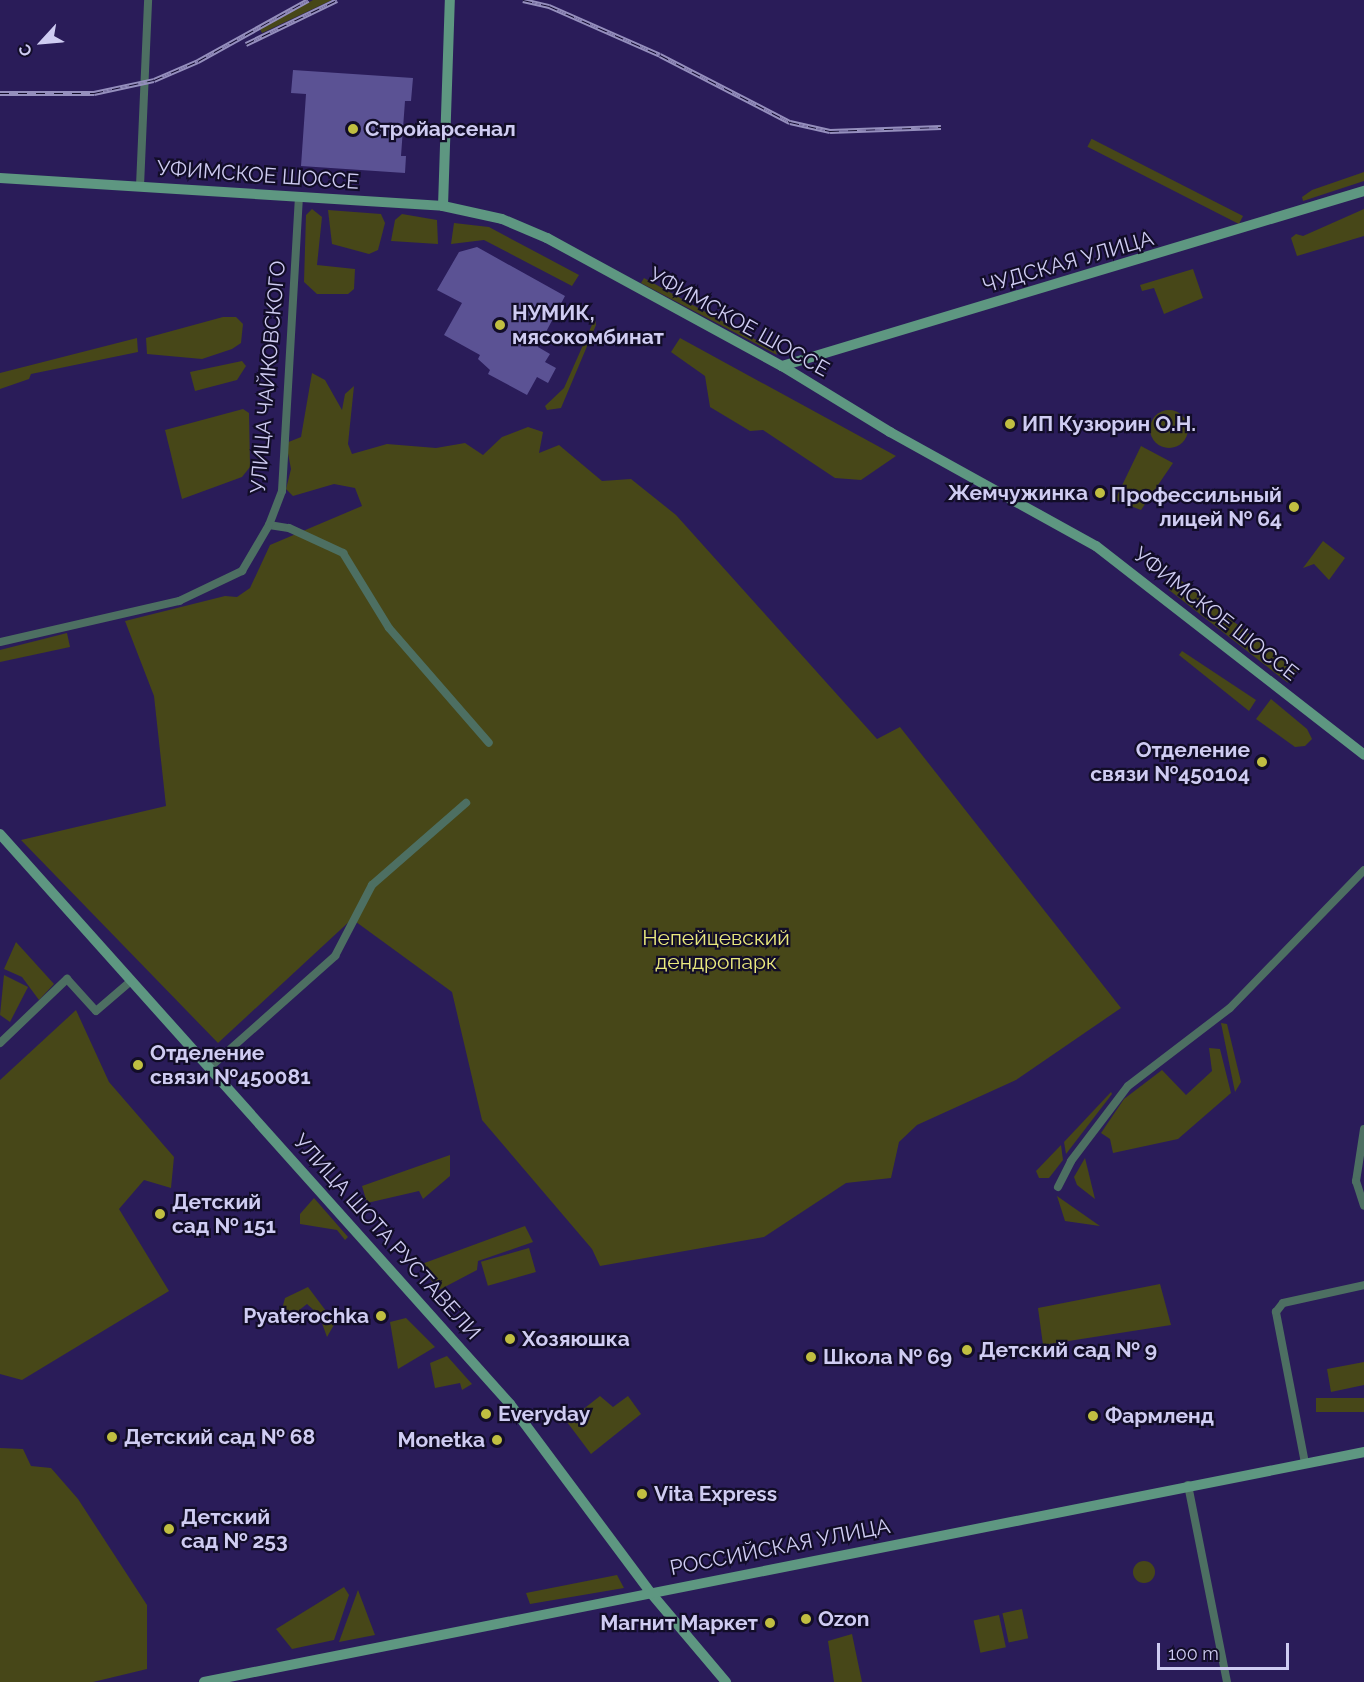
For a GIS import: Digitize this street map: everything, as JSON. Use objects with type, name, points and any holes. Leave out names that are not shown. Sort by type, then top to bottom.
[{"type":"main road","points":[[443,207],[450,0]]},
{"type":"main road","name":"УФИМСКОЕ ШОССЕ","points":[[0,178],[443,207],[502,219],[547,238],[782,366],[890,432],[1096,546],[1364,755]]},
{"type":"main road","name":"ЧУДСКАЯ УЛИЦА","points":[[782,366],[1306,212],[1364,191]]},
{"type":"main road","name":"УЛИЦА ШОТА РУСТАВЕЛИ","points":[[0,834],[510,1404],[650,1592],[726,1682]]},
{"type":"main road","name":"РОССИЙСКАЯ УЛИЦА","points":[[204,1682],[1188,1485],[1364,1452]]},
{"type":"street","points":[[140,186],[148,0]]},
{"type":"street","name":"УЛИЦА ЧАЙКОВСКОГО","points":[[300,197],[282,491],[268,525],[289,528],[343,553],[389,628],[489,743]]},
{"type":"street","points":[[0,642],[112,618],[213,588],[242,570],[268,525]]},
{"type":"street","points":[[209,1068],[335,956],[372,885],[466,803]]},
{"type":"street","points":[[1059,1187],[1071,1161],[1128,1086],[1230,1008],[1364,870]]},
{"type":"street","points":[[0,1043],[67,979],[96,1011],[131,981]]},
{"type":"street","points":[[1364,1130],[1356,1181],[1364,1206]]},
{"type":"street","points":[[1305,1462],[1276,1312],[1282,1304],[1364,1284]]},
{"type":"street","points":[[1188,1485],[1227,1682]]},
{"type":"green space","points":[[313,0],[332,0],[262,33],[260,29]]},
{"type":"green space","points":[[1092,139],[1243,216],[1239,224],[1087,147]]},
{"type":"green space","points":[[1364,172],[1364,181],[1303,201],[1302,197],[1312,190]]},
{"type":"green space","points":[[312,209],[322,217],[317,265],[355,269],[354,289],[348,294],[317,294],[304,282],[306,215]]},
{"type":"green space","points":[[1364,209],[1364,236],[1297,256],[1291,238],[1296,234],[1303,236]]},
{"type":"green space","points":[[328,210],[381,214],[385,223],[378,250],[369,254],[332,244]]},
{"type":"green space","points":[[402,214],[437,220],[438,244],[391,241],[395,220]]},
{"type":"green space","points":[[454,223],[489,227],[579,275],[572,286],[484,240],[451,244]]},
{"type":"green space","points":[[1193,269],[1203,298],[1164,314],[1154,288],[1142,291],[1140,285]]},
{"type":"green space","points":[[644,278],[776,351],[777,355],[641,283]]},
{"type":"green space","points":[[223,317],[236,317],[243,324],[241,343],[232,349],[202,359],[147,354],[146,338]]},
{"type":"green space","points":[[595,318],[596,325],[561,408],[547,410],[545,406],[564,388]]},
{"type":"green space","points":[[137,338],[138,352],[31,374],[29,379],[0,389],[0,373]]},
{"type":"green space","points":[[680,338],[896,456],[861,480],[835,478],[763,430],[750,431],[710,407],[705,376],[671,352]]},
{"type":"green space","points":[[242,361],[246,366],[237,380],[195,391],[190,372]]},
{"type":"green space","name":"Непейцевский дендропарк","points":[[312,373],[325,380],[342,410],[345,394],[354,386],[348,444],[352,454],[387,444],[436,448],[465,443],[483,455],[502,437],[528,427],[543,432],[539,453],[559,445],[602,481],[631,479],[676,515],[877,739],[900,727],[1121,1008],[1016,1080],[917,1125],[899,1142],[891,1178],[846,1183],[764,1237],[600,1266],[592,1249],[482,1120],[452,992],[352,919],[218,1043],[21,840],[166,806],[154,696],[125,621],[225,596],[237,597],[250,588],[270,545],[362,506],[355,488],[334,484],[293,496],[286,489],[291,469],[286,443],[301,437]]},
{"type":"green space","points":[[243,409],[249,413],[250,467],[242,477],[182,499],[165,430]]},
{"type":"green space","points":[[1169,410],[1182,416],[1188,429],[1182,442],[1169,448],[1156,442],[1150,429],[1156,416]]},
{"type":"green space","points":[[1141,446],[1173,463],[1141,510],[1115,500]]},
{"type":"green space","points":[[1323,541],[1345,558],[1329,580],[1314,564],[1303,568]]},
{"type":"green space","points":[[1178,578],[1297,671],[1288,683],[1169,590]]},
{"type":"green space","points":[[67,633],[70,647],[0,662],[0,650]]},
{"type":"green space","points":[[1182,651],[1256,700],[1249,711],[1179,655]]},
{"type":"green space","points":[[1271,699],[1307,729],[1312,739],[1305,746],[1295,747],[1256,719]]},
{"type":"green space","points":[[16,942],[54,984],[39,1000],[22,977],[4,969]]},
{"type":"green space","points":[[4,975],[28,987],[10,1022],[0,1015]]},
{"type":"green space","points":[[76,1010],[109,1082],[174,1157],[171,1188],[144,1180],[119,1209],[169,1291],[22,1380],[0,1374],[0,1080]]},
{"type":"green space","points":[[1221,1023],[1227,1024],[1241,1082],[1235,1092]]},
{"type":"green space","points":[[1209,1048],[1220,1049],[1231,1093],[1178,1139],[1113,1153],[1110,1139],[1101,1133],[1124,1099],[1162,1070],[1186,1095],[1212,1071]]},
{"type":"green space","points":[[1111,1092],[1112,1094],[1066,1154],[1064,1142]]},
{"type":"green space","points":[[1061,1145],[1063,1160],[1049,1178],[1039,1178],[1036,1171]]},
{"type":"green space","points":[[450,1155],[450,1176],[423,1199],[419,1191],[367,1203],[362,1186]]},
{"type":"green space","points":[[1085,1158],[1095,1199],[1077,1185],[1074,1177]]},
{"type":"green space","points":[[1057,1196],[1100,1226],[1065,1221]]},
{"type":"green space","points":[[314,1198],[348,1237],[345,1240],[337,1230],[300,1224],[300,1214]]},
{"type":"green space","points":[[525,1226],[533,1242],[478,1261],[477,1270],[439,1290],[419,1265]]},
{"type":"green space","points":[[529,1248],[536,1272],[488,1286],[481,1262]]},
{"type":"green space","points":[[1160,1284],[1171,1325],[1043,1345],[1038,1308]]},
{"type":"green space","points":[[308,1287],[335,1323],[327,1337],[319,1315],[307,1304],[289,1318],[282,1309],[285,1298]]},
{"type":"green space","points":[[406,1318],[435,1347],[398,1369],[390,1322]]},
{"type":"green space","points":[[447,1356],[472,1384],[462,1390],[460,1383],[435,1388],[430,1363]]},
{"type":"green space","points":[[1364,1362],[1364,1385],[1331,1392],[1327,1369]]},
{"type":"green space","points":[[600,1396],[613,1407],[628,1396],[641,1414],[591,1454],[567,1422]]},
{"type":"green space","points":[[1316,1398],[1364,1398],[1364,1412],[1316,1412]]},
{"type":"green space","points":[[0,1448],[23,1449],[31,1466],[51,1468],[78,1499],[147,1605],[147,1669],[93,1682],[0,1682]]},
{"type":"green space","points":[[1144,1561],[1152,1564],[1155,1572],[1152,1580],[1144,1583],[1136,1580],[1133,1572],[1136,1564]]},
{"type":"green space","points":[[617,1575],[624,1588],[530,1604],[526,1593]]},
{"type":"green space","points":[[344,1587],[349,1595],[334,1640],[292,1649],[276,1629]]},
{"type":"green space","points":[[358,1590],[375,1635],[339,1642]]},
{"type":"green space","points":[[1022,1609],[1028,1638],[1009,1643],[1002,1613]]},
{"type":"green space","points":[[999,1615],[1006,1647],[980,1653],[974,1620]]},
{"type":"green space","points":[[852,1634],[862,1682],[834,1682],[828,1641]]},
{"type":"building","name":"Стройарсенал","points":[[293,70],[413,78],[411,101],[405,101],[401,156],[406,156],[405,173],[301,166],[306,94],[291,93]]},
{"type":"building","name":"НУМИК, мясокомбинат","points":[[477,247],[565,296],[538,347],[550,354],[545,362],[556,368],[548,383],[537,377],[527,395],[488,374],[490,370],[478,359],[480,355],[444,335],[462,303],[437,290],[459,252]]},
{"type":"railway","points":[[0,93],[94,93],[154,80],[198,61],[308,0]]},
{"type":"railway","points":[[246,44],[337,0]]},
{"type":"railway","points":[[523,0],[549,6],[660,55],[790,122],[830,131],[941,127]]},
{"type":"place","name":"Стройарсенал","points":[[353,129]]},
{"type":"place","name":"НУМИК, мясокомбинат","points":[[500,325]]},
{"type":"place","name":"ИП Кузюрин О.Н.","points":[[1010,424]]},
{"type":"place","name":"Жемчужинка","points":[[1100,493]]},
{"type":"place","name":"Профессильный лицей № 64","points":[[1294,507]]},
{"type":"place","name":"Отделение связи №450104","points":[[1262,762]]},
{"type":"place","name":"Отделение связи №450081","points":[[138,1065]]},
{"type":"place","name":"Детский сад № 151","points":[[160,1214]]},
{"type":"place","name":"Pyaterochka","points":[[381,1316]]},
{"type":"place","name":"Хозяюшка","points":[[510,1339]]},
{"type":"place","name":"Детский сад № 9","points":[[967,1350]]},
{"type":"place","name":"Школа № 69","points":[[811,1357]]},
{"type":"place","name":"Everyday","points":[[486,1414]]},
{"type":"place","name":"Фармленд","points":[[1093,1416]]},
{"type":"place","name":"Детский сад № 68","points":[[112,1437]]},
{"type":"place","name":"Monetka","points":[[497,1440]]},
{"type":"place","name":"Vita Express","points":[[642,1494]]},
{"type":"place","name":"Детский сад № 253","points":[[169,1529]]},
{"type":"place","name":"Ozon","points":[[806,1619]]},
{"type":"place","name":"Магнит Маркет","points":[[770,1623]]}]
